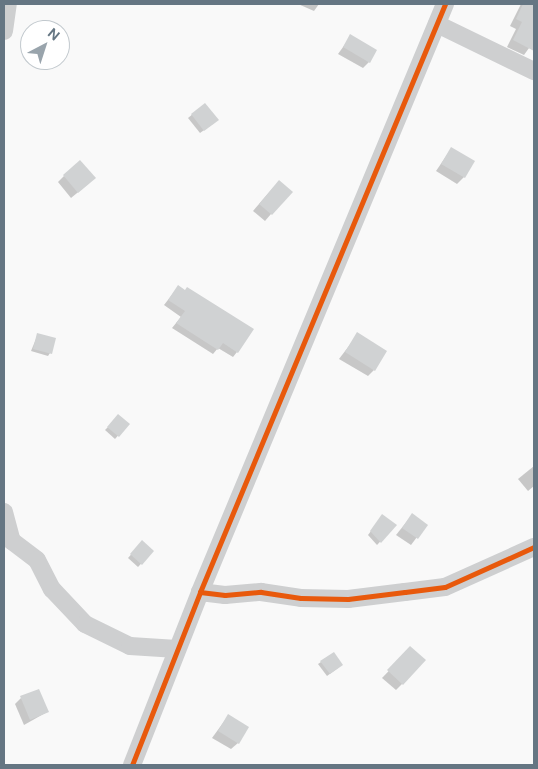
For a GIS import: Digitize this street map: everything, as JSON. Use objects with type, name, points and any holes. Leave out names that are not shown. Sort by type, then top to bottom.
[{"type":"street","points":[[4,31],[8,4]]},
{"type":"street","points":[[132,765],[200,592],[445,4]]},
{"type":"street","points":[[437,24],[534,71]]},
{"type":"street","points":[[4,512],[8,538],[37,560],[52,589],[85,624],[130,646],[177,649]]},
{"type":"street","points":[[200,592],[225,595],[261,592],[301,598],[348,599],[445,587],[534,547]]},
{"type":"building","points":[[523,4],[534,4],[534,51],[513,40],[522,22],[516,19]]},
{"type":"building","points":[[350,34],[377,50],[370,63],[343,47]]},
{"type":"building","points":[[205,103],[219,120],[204,131],[191,114]]},
{"type":"building","points":[[451,147],[475,161],[465,178],[441,164]]},
{"type":"building","points":[[80,160],[96,178],[78,193],[63,175]]},
{"type":"building","points":[[279,180],[293,192],[272,215],[259,204]]},
{"type":"building","points":[[178,285],[185,290],[187,287],[254,329],[238,353],[223,343],[218,350],[176,323],[185,311],[168,300]]},
{"type":"building","points":[[357,332],[387,351],[375,371],[345,352]]},
{"type":"building","points":[[37,333],[56,338],[52,354],[33,349]]},
{"type":"building","points":[[118,414],[130,424],[119,437],[107,427]]},
{"type":"building","points":[[412,513],[428,525],[418,539],[402,528]]},
{"type":"building","points":[[382,514],[397,525],[381,543],[370,531]]},
{"type":"building","points":[[142,540],[154,551],[142,565],[130,554]]},
{"type":"building","points":[[410,646],[426,660],[403,685],[387,670]]},
{"type":"building","points":[[334,652],[343,665],[330,674],[320,661]]},
{"type":"building","points":[[39,689],[49,712],[30,720],[20,696]]},
{"type":"building","points":[[228,714],[249,727],[239,744],[218,731]]},
{"type":"cycle path","points":[[132,765],[200,592],[445,4]]},
{"type":"cycle path","points":[[200,592],[225,595],[261,592],[301,598],[348,599],[445,587],[534,547]]}]
